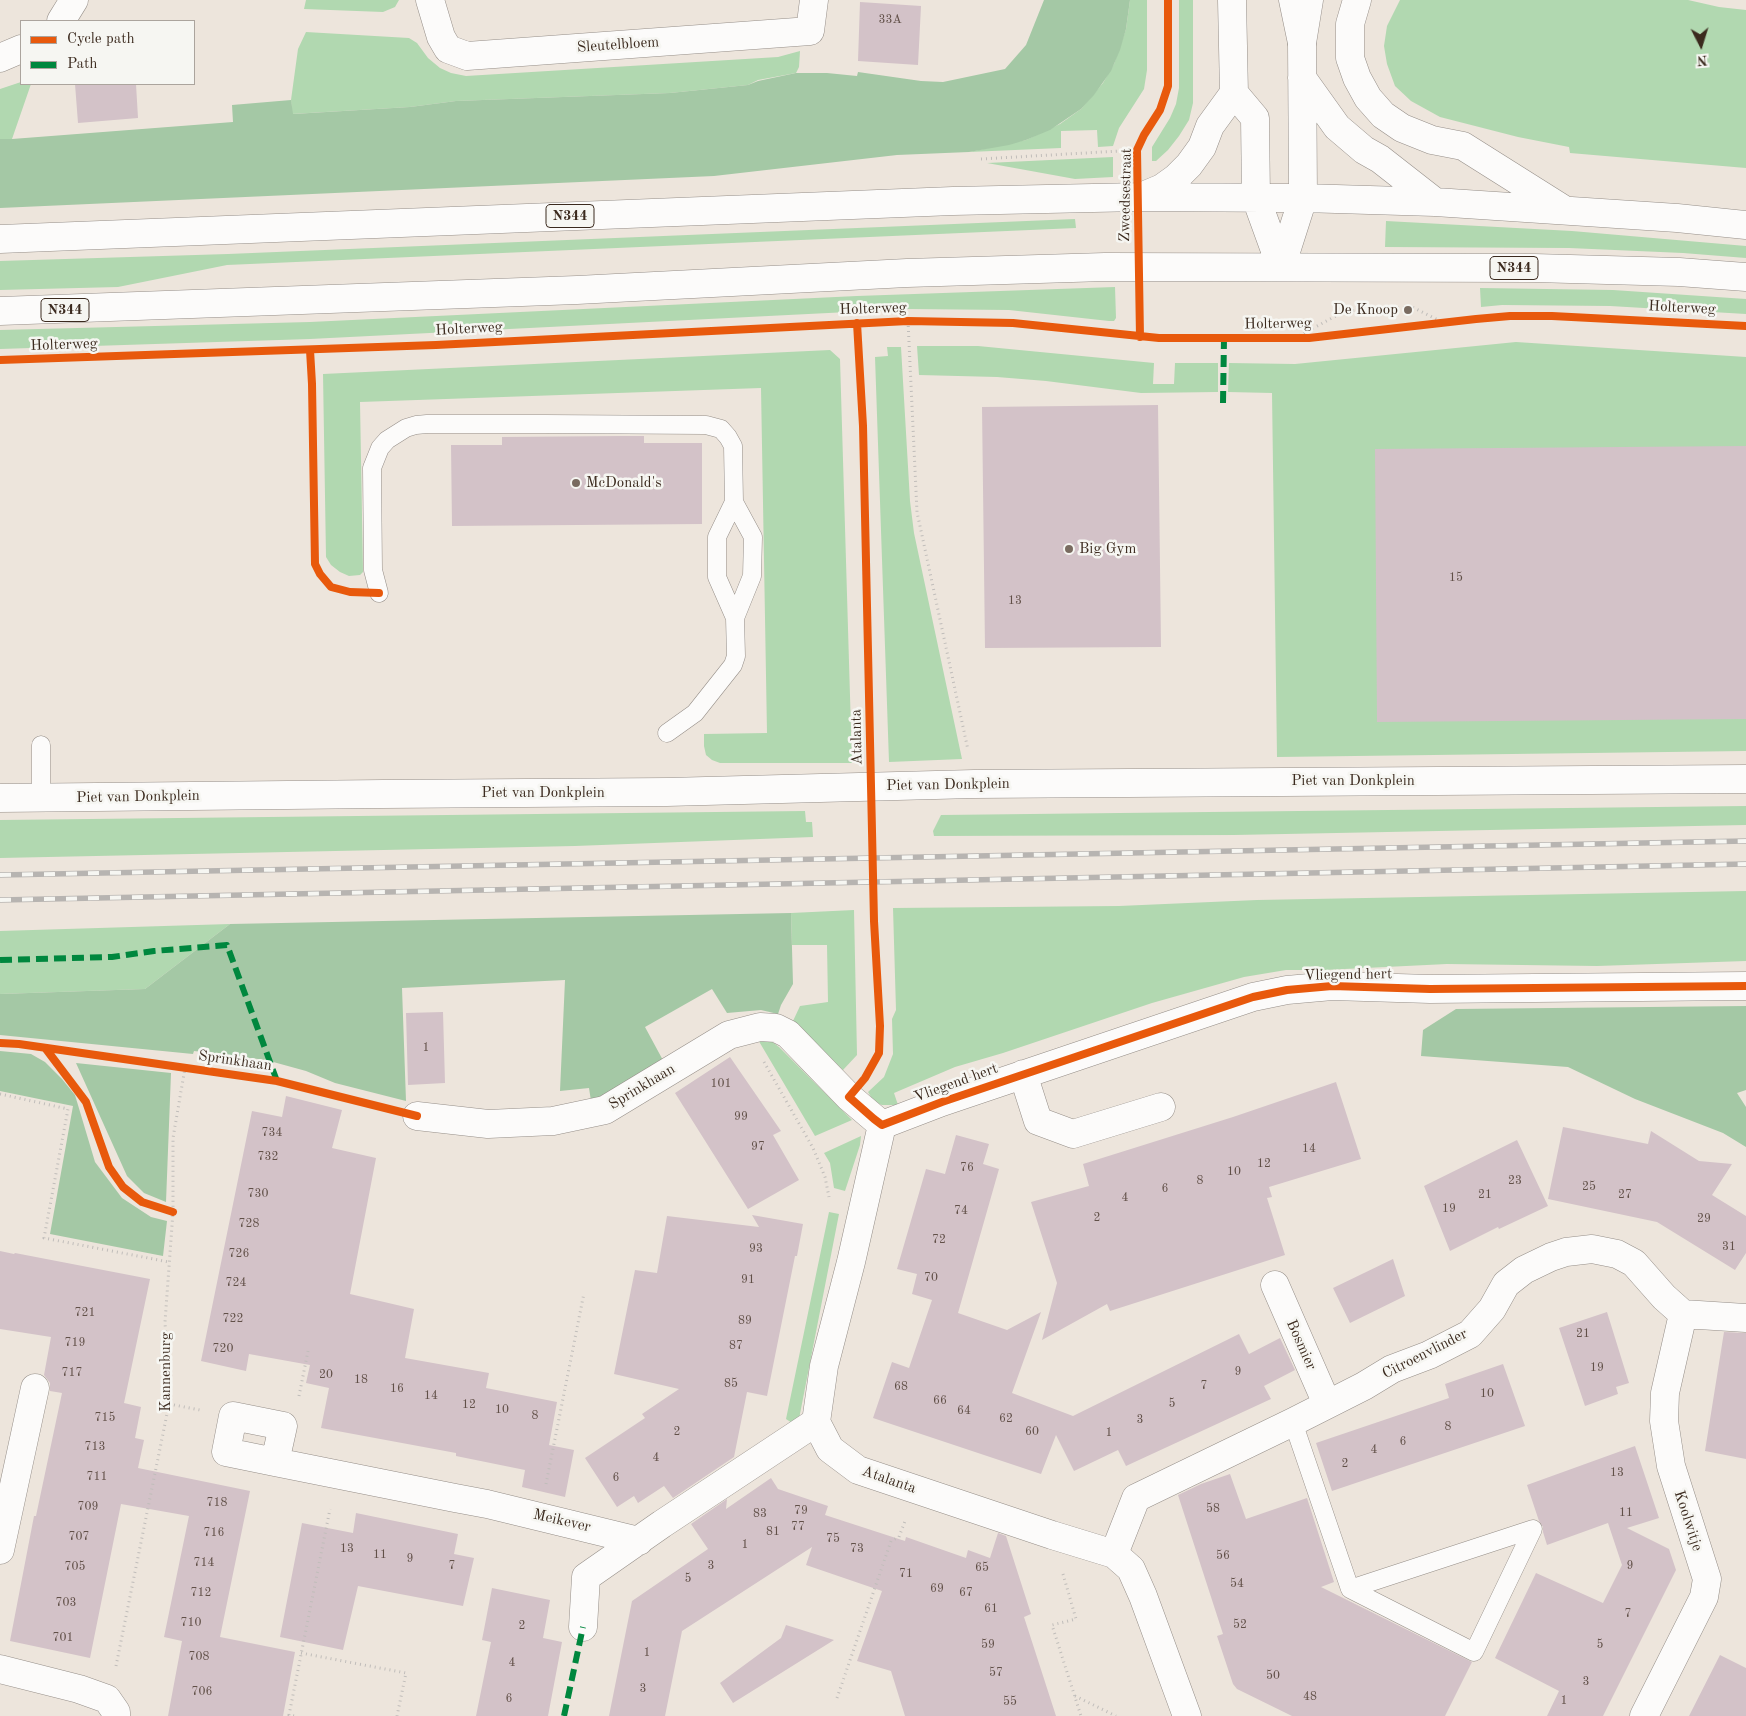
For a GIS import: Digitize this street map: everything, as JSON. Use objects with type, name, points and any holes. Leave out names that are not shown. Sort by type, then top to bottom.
[{"type":"street","points":[[62,20],[74,0]]},
{"type":"street","name":"Sleutelbloem","points":[[430,0],[441,37],[448,49],[467,56],[810,31],[814,0]]},
{"type":"street","points":[[1138,197],[1162,188],[1190,165],[1202,147],[1210,126],[1234,93],[1232,0]]},
{"type":"street","points":[[1293,0],[1302,43]]},
{"type":"street","points":[[1281,267],[1303,198],[1302,43],[1309,0]]},
{"type":"street","points":[[1357,0],[1350,24],[1350,58],[1357,78],[1368,98],[1383,115],[1402,128],[1424,137],[1463,146],[1566,210]]},
{"type":"street","points":[[0,58],[20,49]]},
{"type":"street","points":[[1302,78],[1337,127],[1364,150],[1380,159],[1435,202]]},
{"type":"street","points":[[1234,93],[1255,118],[1256,198],[1281,267]]},
{"type":"street","name":"N344","points":[[0,239],[953,200],[1138,197],[1303,198],[1435,202],[1677,218],[1746,225]]},
{"type":"street","name":"N344","points":[[0,312],[577,290],[907,273],[1104,267],[1534,268],[1679,272],[1746,277]]},
{"type":"street","name":"Piet van Donkplein","points":[[0,798],[667,792],[974,784],[1746,779]]},
{"type":"street","name":"Vliegend hert","points":[[882,1125],[1023,1074],[1253,997],[1287,990],[1332,986],[1430,989],[1746,986]]},
{"type":"street","points":[[582,1627],[586,1577],[816,1422],[824,1366],[851,1262],[882,1125],[849,1097],[788,1034],[776,1028],[760,1027],[738,1032]]},
{"type":"street","name":"Sprinkhaan","points":[[417,1116],[488,1124],[553,1120],[605,1110],[738,1032]]},
{"type":"street","points":[[1023,1074],[1038,1121],[1073,1134],[1161,1107]]},
{"type":"street","name":"Citroenvlinder","points":[[1114,1554],[1136,1498],[1364,1386],[1392,1368],[1429,1355],[1470,1334],[1492,1309],[1506,1284],[1524,1270],[1551,1257],[1566,1252],[1592,1249],[1616,1254],[1634,1263],[1664,1297],[1683,1314]]},
{"type":"street","name":"Bosmier","points":[[1274,1285],[1327,1404]]},
{"type":"street","points":[[1683,1314],[1746,1318]]},
{"type":"street","name":"Koolwitje","points":[[1644,1716],[1704,1597],[1706,1579],[1671,1466],[1664,1421],[1665,1393],[1683,1314]]},
{"type":"street","points":[[0,1550],[5,1503],[35,1388]]},
{"type":"street","name":"Atalanta","points":[[816,1422],[830,1448],[858,1470],[1114,1554],[1131,1568],[1187,1716]]},
{"type":"street","name":"Meikever","points":[[275,1462],[487,1504],[639,1541]]},
{"type":"street","points":[[0,1669],[79,1690],[106,1700],[116,1712],[116,1716]]},
{"type":"lane","points":[[379,593],[373,570],[372,468],[378,453],[387,440],[406,428],[416,425],[555,424],[711,426],[725,432],[733,446],[734,502],[752,537],[752,576],[735,618]]},
{"type":"lane","points":[[667,733],[696,713],[733,665],[736,656],[735,618],[717,577],[717,537],[734,502]]},
{"type":"lane","points":[[41,746],[41,798]]},
{"type":"lane","points":[[1293,1422],[1350,1589],[1474,1652],[1533,1529],[1350,1589]]},
{"type":"path","points":[[981,159],[1138,147]]},
{"type":"path","points":[[1295,338],[1345,311],[1412,307],[1448,322]]},
{"type":"path","points":[[904,321],[917,512],[974,784]]},
{"type":"path","points":[[1425,325],[1448,322]]},
{"type":"path","points":[[738,1032],[813,1148],[825,1177],[830,1201]]},
{"type":"path","points":[[0,1094],[68,1108],[44,1238],[169,1262]]},
{"type":"path","points":[[545,1488],[584,1293]]},
{"type":"path","points":[[294,1716],[289,1715],[300,1653],[338,1474]]},
{"type":"path","points":[[837,1698],[891,1541],[899,1537],[917,1490]]},
{"type":"path","points":[[1052,1535],[1076,1619],[1052,1625],[1081,1716]]},
{"type":"path","points":[[300,1653],[406,1673],[397,1716]]},
{"type":"path","points":[[1075,1695],[1116,1716]]},
{"type":"green space","points":[[306,0],[399,0],[395,7],[383,12],[304,9]]},
{"type":"green space","points":[[1044,0],[1130,0],[1126,29],[1111,71],[1094,95],[1081,109],[1050,130],[1009,145],[969,152],[897,155],[714,176],[0,208],[0,139],[233,122],[232,105],[291,100],[293,114],[410,107],[456,101],[670,93],[748,85],[796,73],[827,73],[857,76],[858,72],[921,81],[943,82],[1005,69],[1026,45]]},
{"type":"green space","points":[[1130,0],[1147,0],[1147,70],[1144,89],[1119,128],[1113,146],[1098,147],[1097,130],[1061,131],[1061,148],[969,152],[1026,140],[1060,124],[1081,109],[1103,83],[1114,64],[1126,29]]},
{"type":"green space","points":[[1179,0],[1193,0],[1193,103],[1189,120],[1179,136],[1168,150],[1156,161],[1152,161],[1152,147],[1170,118],[1176,104],[1179,88]]},
{"type":"green space","points":[[1400,0],[1688,0],[1719,7],[1746,10],[1746,168],[1570,153],[1569,147],[1518,137],[1440,117],[1411,101],[1395,86],[1387,64],[1384,46],[1387,26]]},
{"type":"green space","points":[[306,32],[409,38],[417,43],[428,58],[440,68],[451,73],[466,76],[778,57],[800,51],[799,67],[796,73],[758,80],[748,85],[670,93],[456,101],[410,107],[292,114],[291,100],[298,49]]},
{"type":"green space","points":[[20,82],[20,85],[31,85],[12,139],[0,139],[0,89]]},
{"type":"green space","points":[[1113,157],[1113,177],[1075,179],[987,163]]},
{"type":"green space","points":[[1075,219],[1076,228],[227,265],[118,287],[0,290],[0,261],[228,254]]},
{"type":"green space","points":[[1386,221],[1572,231],[1746,246],[1746,258],[1569,248],[1385,247]]},
{"type":"green space","points":[[1115,287],[1116,318],[1114,321],[1009,310],[908,309],[310,339],[0,349],[0,330],[310,322],[857,296]]},
{"type":"green space","points":[[1480,288],[1613,290],[1746,299],[1746,314],[1610,306],[1502,305],[1481,307]]},
{"type":"green space","points":[[1516,342],[1746,357],[1746,751],[1277,757],[1272,393],[1228,392],[1229,363],[1295,364]]},
{"type":"green space","points":[[917,346],[978,346],[1154,363],[1153,384],[1174,384],[1175,363],[1218,363],[1218,392],[1141,393],[997,377],[919,375]]},
{"type":"green space","points":[[887,347],[901,347],[910,501],[914,533],[962,759],[889,762],[875,357],[888,356]]},
{"type":"green space","points":[[830,350],[840,359],[852,763],[720,763],[706,755],[704,734],[767,733],[761,388],[360,402],[363,572],[360,575],[349,576],[331,565],[326,557],[323,374]]},
{"type":"green space","points":[[1746,806],[1746,825],[1234,835],[934,836],[933,831],[941,815]]},
{"type":"green space","points":[[805,811],[806,822],[812,822],[813,837],[575,846],[0,858],[0,820]]},
{"type":"green space","points":[[1746,891],[1746,961],[1597,966],[1447,964],[1286,970],[1244,977],[1152,1003],[1003,1053],[955,1067],[894,1093],[898,1105],[882,1105],[874,1102],[868,1092],[884,1077],[893,1054],[892,1019],[896,1010],[893,908],[1119,906],[1257,900]]},
{"type":"green space","points":[[854,910],[857,1055],[843,1070],[793,1021],[800,1006],[828,1002],[827,945],[792,945],[791,913]]},
{"type":"green space","points":[[791,913],[793,984],[778,1014],[761,1010],[727,1013],[712,989],[645,1027],[665,1064],[591,1101],[589,1088],[560,1091],[565,980],[402,988],[406,1101],[335,1083],[306,1071],[266,1060],[194,1051],[193,1054],[0,1035],[0,994],[145,989],[230,924]]},
{"type":"green space","points":[[230,924],[145,989],[0,994],[0,931]]},
{"type":"green space","points":[[1746,1006],[1746,1090],[1737,1093],[1746,1107],[1746,1147],[1723,1133],[1635,1099],[1568,1067],[1421,1056],[1423,1030],[1456,1009]]},
{"type":"green space","points":[[757,1038],[770,1040],[779,1047],[852,1120],[815,1136]]},
{"type":"green space","points":[[0,1051],[31,1054],[45,1062],[75,1095],[95,1162],[122,1198],[151,1217],[167,1221],[163,1256],[50,1234],[73,1106],[0,1091]]},
{"type":"green space","points":[[76,1063],[171,1073],[166,1202],[144,1193],[127,1176]]},
{"type":"green space","points":[[861,1136],[860,1145],[845,1191],[834,1188],[830,1163],[824,1153]]},
{"type":"green space","points":[[829,1212],[839,1214],[799,1419],[792,1423],[786,1419]]},
{"type":"building","points":[[860,2],[921,6],[918,65],[858,61]]},
{"type":"building","points":[[75,85],[136,85],[138,118],[78,123]]},
{"type":"building","points":[[1158,405],[1161,647],[985,648],[982,407]]},
{"type":"building","points":[[644,436],[644,443],[702,443],[702,524],[452,526],[451,445],[502,445],[502,437]]},
{"type":"building","points":[[1746,446],[1746,719],[1377,722],[1375,449]]},
{"type":"building","points":[[443,1012],[445,1083],[408,1085],[406,1013]]},
{"type":"building","points":[[730,1057],[781,1131],[773,1135],[799,1180],[748,1209],[675,1093]]},
{"type":"building","points":[[1336,1082],[1361,1159],[1269,1187],[1272,1197],[1267,1198],[1285,1255],[1110,1311],[1107,1304],[1042,1340],[1057,1283],[1031,1202],[1089,1186],[1083,1164],[1233,1117]]},
{"type":"building","points":[[286,1096],[342,1110],[332,1148],[376,1158],[350,1294],[414,1309],[405,1358],[489,1373],[486,1388],[557,1402],[549,1445],[574,1450],[565,1497],[522,1487],[525,1470],[456,1456],[456,1453],[321,1428],[329,1388],[306,1383],[310,1365],[249,1354],[246,1371],[201,1361],[252,1111],[282,1117]]},
{"type":"building","points":[[1563,1127],[1648,1144],[1651,1131],[1699,1161],[1732,1164],[1712,1195],[1746,1216],[1746,1253],[1735,1270],[1657,1222],[1548,1199]]},
{"type":"building","points":[[956,1135],[989,1144],[983,1164],[999,1169],[958,1313],[1007,1330],[1041,1312],[1012,1393],[1073,1416],[1239,1334],[1249,1354],[1280,1338],[1295,1370],[1264,1386],[1271,1399],[1126,1466],[1118,1450],[1074,1471],[1056,1435],[1041,1474],[873,1418],[892,1362],[909,1368],[932,1300],[912,1294],[917,1274],[897,1269],[926,1169],[945,1174]]},
{"type":"building","points":[[1517,1140],[1548,1206],[1499,1229],[1498,1227],[1450,1251],[1424,1186]]},
{"type":"building","points":[[752,1215],[803,1224],[767,1396],[747,1392],[734,1457],[673,1498],[664,1486],[638,1503],[634,1496],[617,1507],[585,1458],[645,1418],[642,1414],[679,1389],[614,1374],[635,1270],[657,1273],[667,1216],[759,1227]]},
{"type":"building","points":[[0,1251],[150,1279],[124,1403],[141,1407],[135,1438],[144,1440],[138,1468],[250,1491],[220,1637],[295,1652],[283,1716],[168,1716],[182,1641],[164,1637],[189,1516],[121,1504],[90,1658],[10,1641],[34,1516],[36,1516],[62,1393],[50,1391],[50,1383],[44,1375],[51,1337],[0,1329]]},
{"type":"building","points":[[1393,1259],[1405,1296],[1350,1323],[1333,1288]]},
{"type":"building","points":[[1607,1312],[1629,1383],[1616,1387],[1618,1394],[1585,1406],[1559,1328]]},
{"type":"building","points":[[1724,1332],[1746,1333],[1746,1459],[1705,1451]]},
{"type":"building","points":[[1503,1364],[1525,1426],[1332,1491],[1316,1443],[1449,1398],[1445,1384]]},
{"type":"building","points":[[1635,1446],[1659,1518],[1627,1528],[1669,1549],[1676,1570],[1603,1716],[1547,1716],[1559,1691],[1495,1658],[1536,1573],[1603,1603],[1622,1565],[1608,1523],[1547,1545],[1543,1527],[1539,1521],[1527,1485]]},
{"type":"building","points":[[1230,1474],[1246,1519],[1307,1498],[1334,1582],[1321,1587],[1472,1662],[1445,1716],[1292,1716],[1237,1689],[1233,1684],[1217,1636],[1223,1634],[1178,1495],[1201,1484]]},
{"type":"building","points":[[771,1478],[778,1489],[828,1506],[825,1515],[905,1541],[906,1537],[966,1558],[968,1550],[990,1558],[998,1533],[1006,1536],[1031,1614],[1024,1617],[1056,1716],[905,1716],[891,1671],[857,1661],[882,1591],[806,1565],[812,1547],[682,1631],[665,1716],[609,1716],[632,1601],[708,1549],[691,1524],[727,1499],[726,1509]]},
{"type":"building","points":[[356,1513],[458,1534],[454,1554],[474,1558],[463,1606],[358,1586],[343,1650],[280,1637],[302,1523],[353,1533]]},
{"type":"building","points":[[492,1588],[550,1600],[543,1638],[562,1642],[548,1716],[476,1716],[491,1642],[482,1640]]},
{"type":"building","points":[[786,1625],[834,1640],[733,1703],[720,1683],[781,1638]]},
{"type":"building","points":[[1720,1655],[1746,1668],[1746,1716],[1689,1716]]},
{"type":"railway","points":[[0,875],[1746,841]]},
{"type":"railway","points":[[0,900],[1746,864]]},
{"type":"marked path","points":[[1223,403],[1224,338]]},
{"type":"marked path","points":[[0,960],[112,957],[154,951],[227,945],[277,1081]]},
{"type":"marked path","points":[[564,1716],[583,1627]]},
{"type":"cycle path","name":"Zweedsestraat","points":[[1140,337],[1137,150],[1160,110],[1168,86],[1168,0]]},
{"type":"cycle path","name":"Holterweg","points":[[0,360],[436,345],[908,321],[1013,323],[1159,338],[1309,338],[1510,316],[1552,316],[1746,326]]},
{"type":"cycle path","name":"Holterweg","points":[[857,323],[863,426],[874,921],[880,1026],[879,1053],[865,1078],[849,1097],[882,1125],[942,1102],[1253,997],[1287,990],[1332,986],[1430,989],[1746,986]]},
{"type":"cycle path","points":[[310,350],[315,564],[320,574],[331,587],[350,592],[379,593]]},
{"type":"cycle path","points":[[0,1043],[19,1044],[277,1081],[417,1116]]},
{"type":"cycle path","points":[[46,1049],[86,1102],[109,1167],[123,1187],[142,1202],[173,1212]]},
{"type":"place","name":"De Knoop","points":[[1408,310]]},
{"type":"place","name":"McDonald's","points":[[576,483]]},
{"type":"place","name":"Big Gym","points":[[1069,549]]}]
